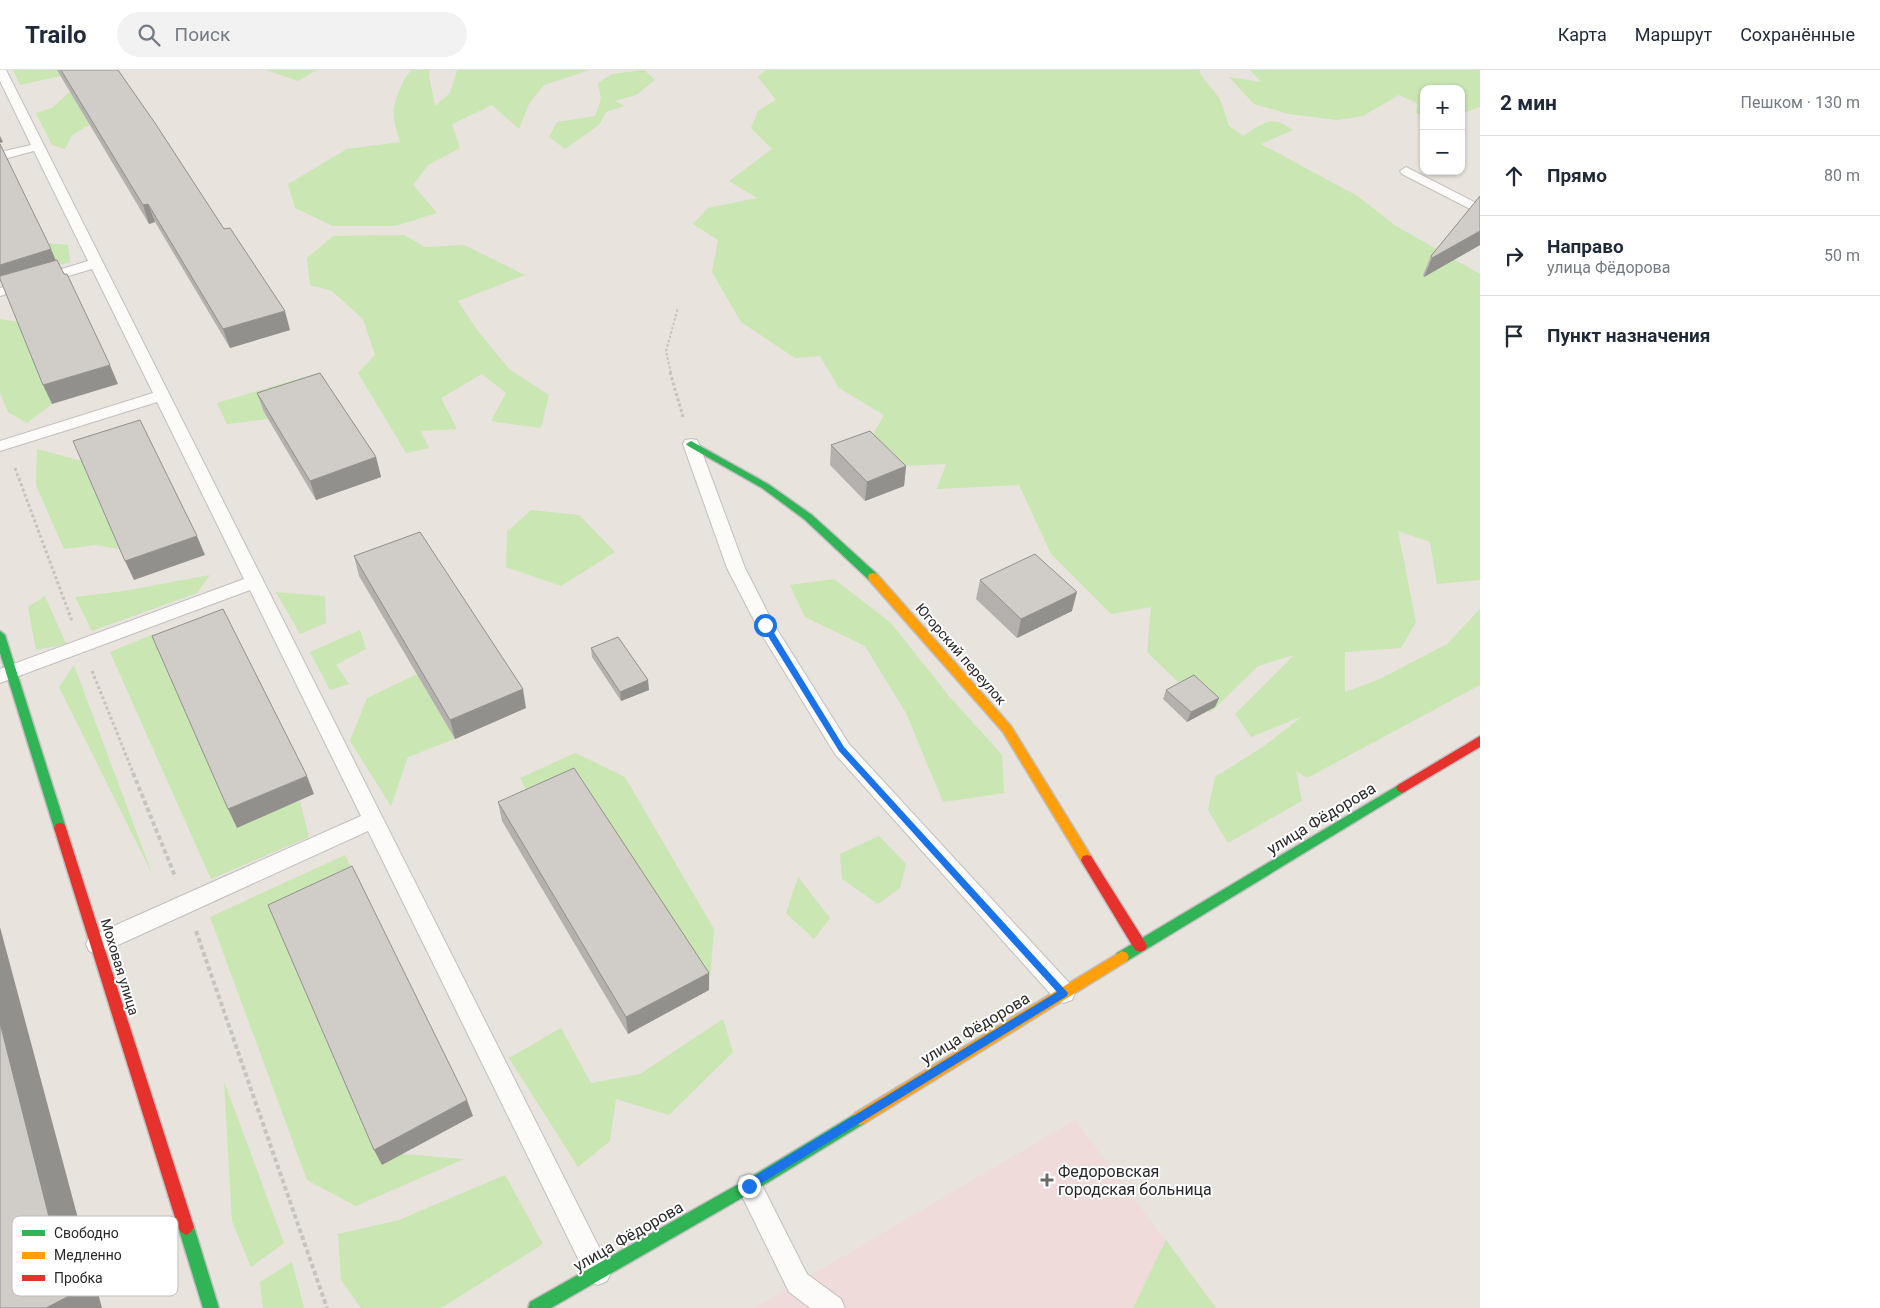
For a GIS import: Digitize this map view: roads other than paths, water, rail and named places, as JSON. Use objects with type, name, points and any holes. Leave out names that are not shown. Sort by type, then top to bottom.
[{"type":"street","name":"Югорский переулок","points":[[692,444],[765,486],[808,517],[872,575],[1007,729],[1140,946]]},
{"type":"street","name":"Моховая улица","points":[[0,635],[6,674],[97,944],[211,1308]]},
{"type":"street","name":"улица Фёдорова","points":[[536,1308],[749,1186],[1140,946],[1480,741]]},
{"type":"lane","points":[[0,70],[598,1272]]},
{"type":"lane","points":[[0,156],[38,146]]},
{"type":"lane","points":[[1406,170],[1480,210]]},
{"type":"lane","points":[[0,292],[96,263]]},
{"type":"lane","points":[[3,445],[162,395]]},
{"type":"lane","points":[[692,444],[736,568],[765,625],[842,749],[1064,993]]},
{"type":"lane","points":[[6,674],[254,582]]},
{"type":"lane","points":[[97,944],[373,820]]},
{"type":"lane","points":[[749,1186],[798,1283],[832,1308]]},
{"type":"place","name":"Федоровская городская больница","points":[[1047,1180]]}]
